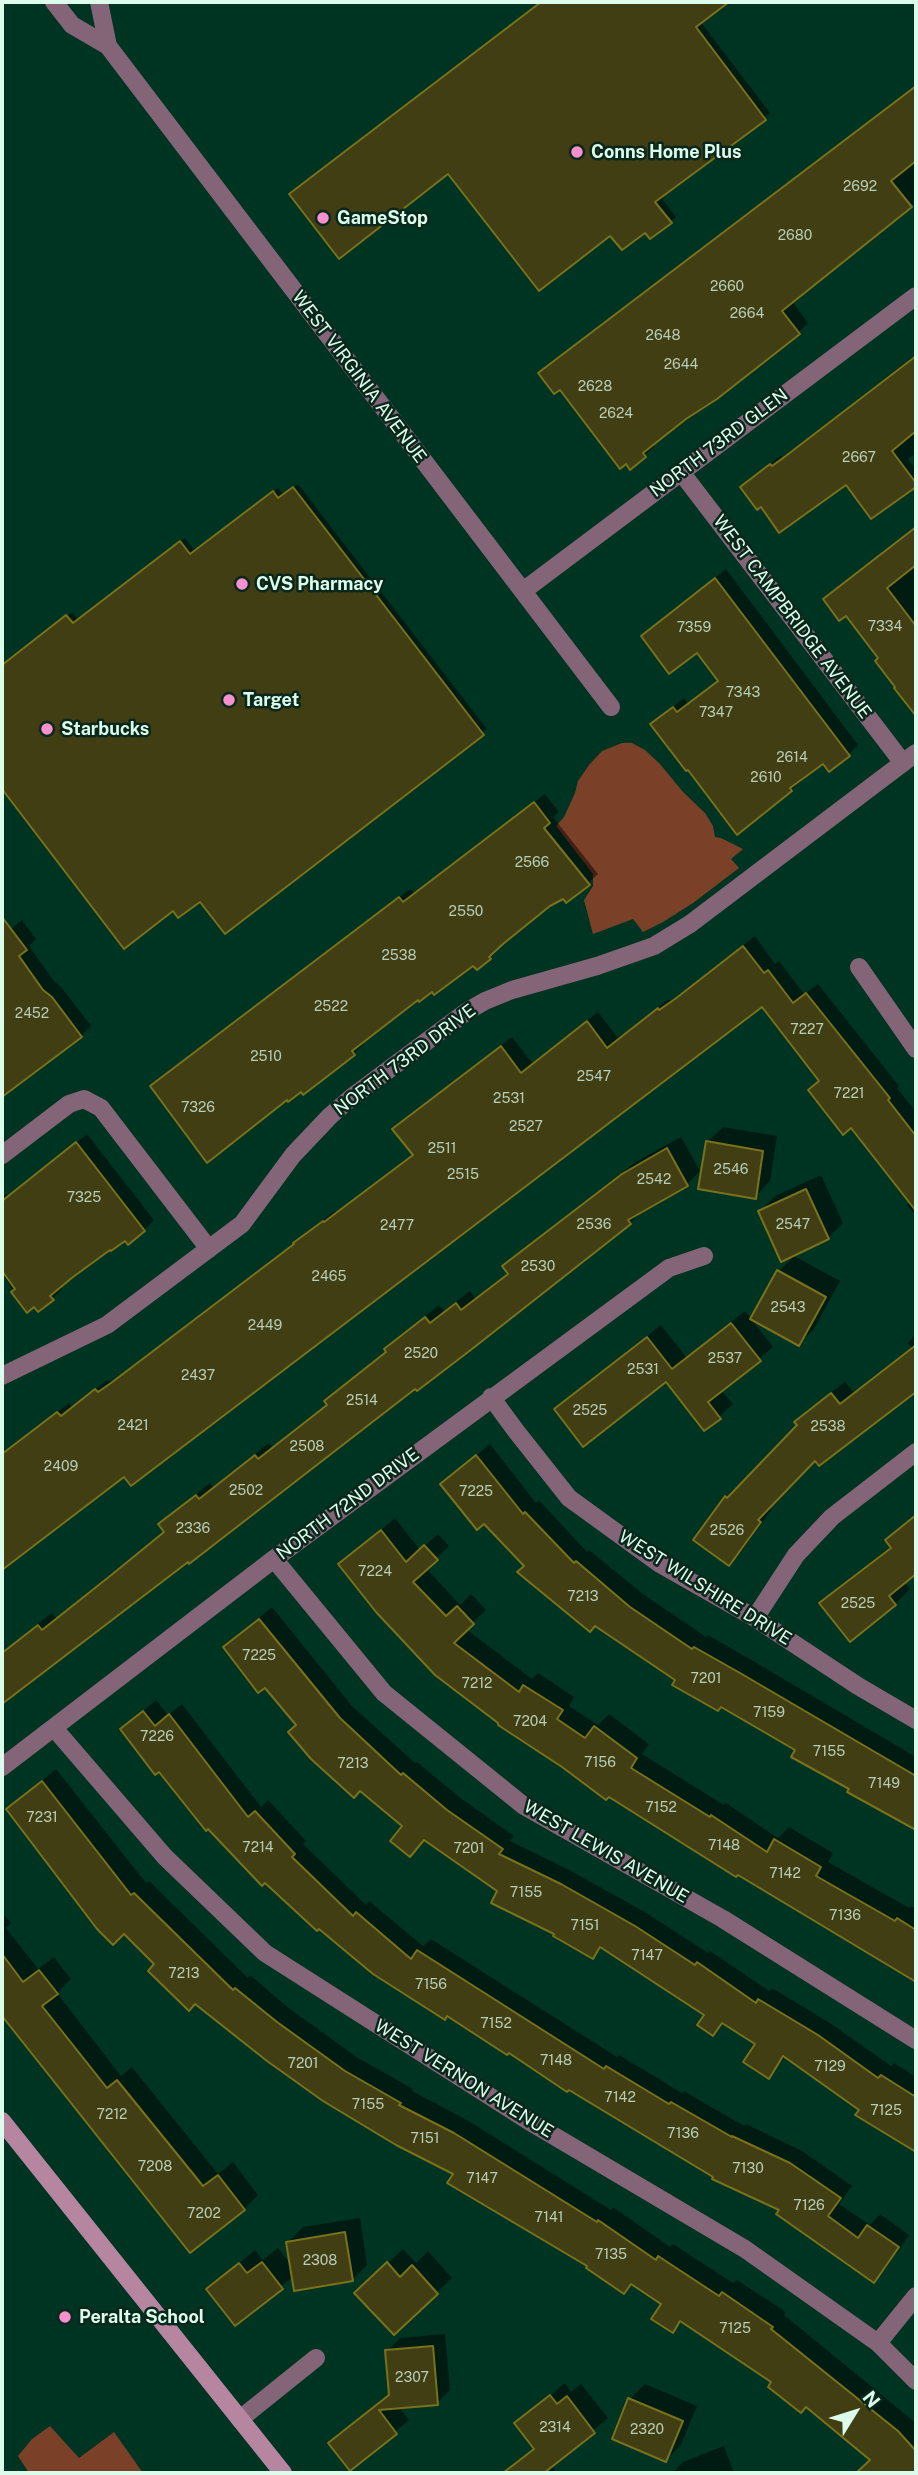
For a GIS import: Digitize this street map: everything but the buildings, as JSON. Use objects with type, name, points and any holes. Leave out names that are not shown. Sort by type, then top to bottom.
[{"type":"street","name":"WEST VIRGINIA AVENUE","points":[[54,2],[72,25],[108,47],[611,706]]},
{"type":"street","name":"WEST VIRGINIA AVENUE","points":[[99,2],[108,47]]},
{"type":"street","name":"NORTH 73RD GLEN","points":[[523,591],[916,296]]},
{"type":"street","name":"WEST CAMPBRIDGE AVENUE","points":[[681,472],[909,758]]},
{"type":"street","name":"NORTH 73RD DRIVE","points":[[2,1376],[107,1325],[242,1224],[293,1156],[330,1116],[466,1012],[512,990],[597,966],[654,946],[690,924],[909,758]]},
{"type":"street","points":[[859,967],[916,1049]]},
{"type":"street","points":[[2,1155],[69,1104],[84,1099],[101,1108],[209,1249]]},
{"type":"street","name":"NORTH 72ND DRIVE","points":[[2,1767],[491,1397],[669,1268],[704,1256]]},
{"type":"street","name":"WEST WILSHIRE DRIVE","points":[[491,1397],[569,1497],[660,1564],[755,1618],[858,1686],[916,1720]]},
{"type":"street","points":[[755,1618],[796,1555],[831,1517],[916,1452]]},
{"type":"street","name":"WEST LEWIS AVENUE","points":[[274,1559],[384,1693],[524,1806],[723,1919],[916,2040]]},
{"type":"street","name":"WEST VERNON AVENUE","points":[[54,1728],[165,1857],[265,1953],[527,2120],[745,2249],[878,2343],[916,2381]]},
{"type":"street","points":[[2,2121],[283,2473]]},
{"type":"street","points":[[878,2343],[916,2296]]},
{"type":"street","points":[[240,2419],[316,2358]]},
{"type":"shaded area","points":[[622,743],[632,743],[645,750],[705,813],[713,826],[715,837],[743,849],[731,859],[739,868],[663,922],[643,932],[633,919],[593,934],[584,900],[593,886],[593,874],[556,826],[564,817],[578,781],[589,765],[602,751]]},
{"type":"shaded area","points":[[50,2426],[79,2458],[114,2432],[143,2473],[29,2473],[18,2456],[32,2439]]},
{"type":"place","name":"Conns Home Plus","points":[[577,152]]},
{"type":"place","name":"GameStop","points":[[323,218]]},
{"type":"place","name":"CVS Pharmacy","points":[[242,584]]},
{"type":"place","name":"Target","points":[[229,700]]},
{"type":"place","name":"Starbucks","points":[[47,729]]},
{"type":"place","name":"Peralta School","points":[[65,2317]]}]
